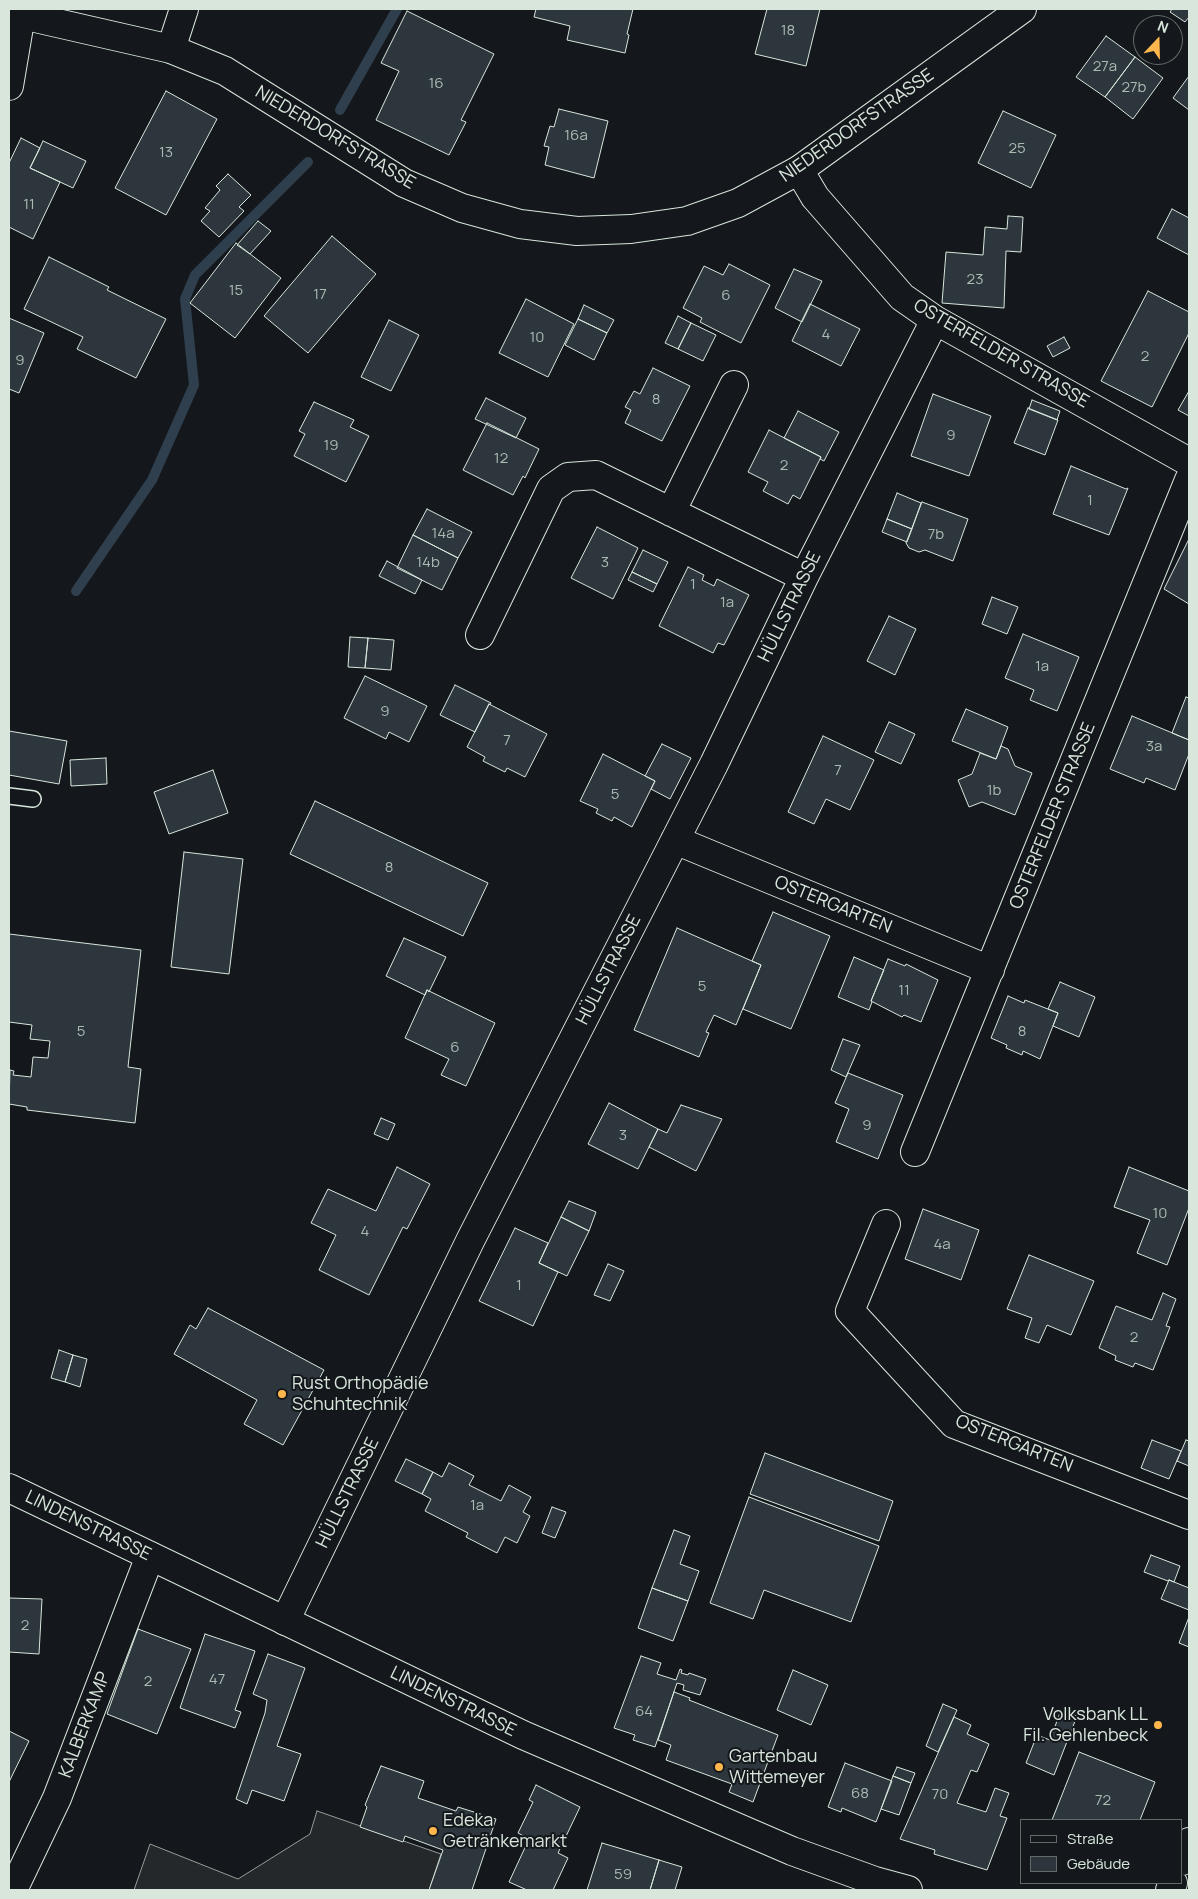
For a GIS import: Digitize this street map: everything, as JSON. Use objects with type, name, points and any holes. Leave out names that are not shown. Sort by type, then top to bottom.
[{"type":"street","points":[[171,49],[184,9]]},
{"type":"street","name":"NIEDERDORFSTRASSE","points":[[9,86],[17,12],[171,49],[225,71],[404,184],[462,208],[520,224],[577,231],[631,230],[687,221],[738,203],[799,170],[1022,9]]},
{"type":"street","name":"OSTERFELDER STRASSE","points":[[799,170],[815,197],[902,296],[935,320],[1189,462]]},
{"type":"street","name":"HÜLLSTRASSE","points":[[285,1621],[471,1239],[675,840],[804,578],[935,320]]},
{"type":"street","points":[[672,512],[734,385]]},
{"type":"street","points":[[480,635],[551,489],[568,477],[596,475],[804,578]]},
{"type":"street","name":"OSTERFELDER STRASSE","points":[[916,1152],[1189,480]]},
{"type":"street","name":"OSTERGARTEN","points":[[675,840],[990,970]]},
{"type":"street","name":"OSTERGARTEN","points":[[886,1224],[850,1311],[954,1424],[1189,1515]]},
{"type":"street","name":"LINDENSTRASSE","points":[[9,1488],[523,1735],[792,1851],[875,1881],[908,1890]]},
{"type":"street","name":"KALBERKAMP","points":[[14,1890],[57,1798],[150,1556]]},
{"type":"street","points":[[1183,1858],[1189,1842]]},
{"type":"lane","points":[[9,796],[33,800]]},
{"type":"shaded area","points":[[317,1811],[441,1854],[429,1890],[134,1890],[150,1844],[238,1879],[310,1834]]},
{"type":"building","points":[[536,9],[633,9],[625,53],[567,40],[570,26],[534,17]]},
{"type":"building","points":[[767,9],[820,9],[806,66],[755,54]]},
{"type":"building","points":[[1172,9],[1189,9],[1189,17],[1185,22],[1183,21],[1183,15],[1174,15],[1170,12]]},
{"type":"building","points":[[407,11],[494,54],[461,120],[466,122],[449,155],[376,120],[399,71],[381,63]]},
{"type":"building","points":[[1106,36],[1133,56],[1133,60],[1105,97],[1076,77]]},
{"type":"building","points":[[1133,60],[1133,65],[1146,65],[1163,78],[1133,119],[1105,97]]},
{"type":"building","points":[[1189,76],[1189,110],[1173,98]]},
{"type":"building","points":[[166,91],[217,119],[166,215],[115,188]]},
{"type":"building","points":[[559,109],[608,121],[594,178],[545,165],[549,147],[544,146],[550,126],[554,127]]},
{"type":"building","points":[[1003,111],[1056,135],[1031,188],[978,163]]},
{"type":"building","points":[[21,138],[40,148],[30,168],[60,182],[33,239],[9,227],[9,163]]},
{"type":"building","points":[[43,141],[86,161],[73,188],[30,168]]},
{"type":"building","points":[[228,174],[251,195],[239,207],[244,211],[219,237],[201,221],[210,211],[205,208],[220,190],[216,186]]},
{"type":"building","points":[[1172,209],[1189,218],[1189,255],[1157,238]]},
{"type":"building","points":[[1008,216],[1023,217],[1021,252],[1006,251],[1004,308],[942,303],[946,252],[983,255],[985,227],[1007,229]]},
{"type":"building","points":[[258,221],[271,231],[250,254],[237,245]]},
{"type":"building","points":[[332,236],[376,274],[308,353],[264,316]]},
{"type":"building","points":[[236,243],[281,278],[235,338],[190,303]]},
{"type":"building","points":[[49,257],[109,287],[107,290],[166,319],[136,378],[77,349],[83,337],[24,309]]},
{"type":"building","points":[[729,264],[770,285],[741,343],[700,322],[702,318],[683,308],[704,266],[723,275]]},
{"type":"building","points":[[794,269],[822,281],[802,322],[775,308]]},
{"type":"building","points":[[1148,291],[1189,312],[1189,333],[1152,407],[1101,381]]},
{"type":"building","points":[[526,299],[574,324],[548,377],[499,353]]},
{"type":"building","points":[[810,304],[860,329],[841,366],[792,341]]},
{"type":"building","points":[[584,305],[614,320],[607,333],[578,319]]},
{"type":"building","points":[[678,316],[691,323],[678,349],[665,343]]},
{"type":"building","points":[[9,318],[44,333],[19,393],[9,389]]},
{"type":"building","points":[[578,319],[607,333],[594,360],[565,345]]},
{"type":"building","points":[[389,320],[419,335],[391,391],[361,377]]},
{"type":"building","points":[[691,323],[716,335],[703,361],[678,349]]},
{"type":"building","points":[[1064,337],[1070,348],[1053,357],[1047,346]]},
{"type":"building","points":[[653,368],[690,386],[662,441],[625,423],[631,410],[625,407],[634,391],[640,394]]},
{"type":"building","points":[[1189,391],[1189,416],[1178,410]]},
{"type":"building","points":[[933,394],[991,416],[969,476],[911,456]]},
{"type":"building","points":[[486,398],[526,418],[516,438],[475,419]]},
{"type":"building","points":[[1032,400],[1060,411],[1057,420],[1029,409]]},
{"type":"building","points":[[314,402],[354,420],[350,427],[369,436],[346,482],[294,456],[305,434],[299,431]]},
{"type":"building","points":[[1028,408],[1058,420],[1045,455],[1014,443]]},
{"type":"building","points":[[798,411],[839,432],[824,461],[820,459],[821,457],[784,438]]},
{"type":"building","points":[[487,423],[539,449],[525,478],[523,476],[513,495],[463,470]]},
{"type":"building","points":[[769,430],[821,457],[800,499],[793,495],[788,504],[763,491],[768,482],[748,472]]},
{"type":"building","points":[[1071,466],[1126,489],[1128,488],[1109,535],[1053,514]]},
{"type":"building","points":[[897,493],[921,503],[912,529],[887,519]]},
{"type":"building","points":[[922,502],[968,519],[953,561],[925,550],[919,552],[909,548],[906,543]]},
{"type":"building","points":[[427,509],[472,532],[458,558],[413,535]]},
{"type":"building","points":[[887,519],[912,529],[907,542],[882,532]]},
{"type":"building","points":[[597,527],[638,548],[613,599],[571,578]]},
{"type":"building","points":[[413,535],[458,558],[442,590],[397,568]]},
{"type":"building","points":[[1189,539],[1189,604],[1164,589]]},
{"type":"building","points":[[643,550],[668,562],[657,584],[632,572]]},
{"type":"building","points":[[387,561],[422,580],[415,594],[379,576]]},
{"type":"building","points":[[688,567],[704,575],[702,580],[714,586],[717,579],[749,595],[724,645],[718,643],[713,653],[659,626]]},
{"type":"building","points":[[632,572],[657,584],[653,592],[628,580]]},
{"type":"building","points":[[992,597],[1018,607],[1007,634],[982,624]]},
{"type":"building","points":[[889,616],[916,629],[895,675],[867,661]]},
{"type":"building","points":[[1023,634],[1079,657],[1057,711],[1030,700],[1034,690],[1005,678]]},
{"type":"building","points":[[350,637],[368,638],[365,668],[348,667]]},
{"type":"building","points":[[368,638],[394,640],[391,670],[365,668]]},
{"type":"building","points":[[365,676],[427,706],[409,742],[389,732],[386,739],[344,718]]},
{"type":"building","points":[[455,685],[491,703],[475,732],[440,715]]},
{"type":"building","points":[[1186,697],[1189,698],[1189,740],[1172,733]]},
{"type":"building","points":[[489,704],[547,734],[525,777],[507,768],[505,772],[483,761],[485,757],[467,747]]},
{"type":"building","points":[[966,709],[1008,727],[996,759],[952,741]]},
{"type":"building","points":[[1132,716],[1189,740],[1189,754],[1175,790],[1146,778],[1144,783],[1110,769]]},
{"type":"building","points":[[889,722],[915,734],[901,764],[875,752]]},
{"type":"building","points":[[9,731],[67,741],[59,784],[9,775]]},
{"type":"building","points":[[823,736],[874,760],[850,810],[826,799],[814,824],[788,812]]},
{"type":"building","points":[[662,744],[691,758],[670,799],[651,789],[655,781],[645,776]]},
{"type":"building","points":[[1001,746],[1008,749],[1015,766],[1032,773],[1015,815],[982,802],[969,807],[958,780],[972,774],[980,753],[996,759]]},
{"type":"building","points":[[603,754],[655,781],[632,827],[614,817],[612,821],[596,813],[598,809],[580,801]]},
{"type":"building","points":[[106,758],[107,784],[71,786],[70,760]]},
{"type":"building","points":[[213,770],[228,813],[169,834],[154,792]]},
{"type":"building","points":[[315,801],[488,883],[463,936],[290,854]]},
{"type":"building","points":[[184,852],[243,859],[229,974],[171,967]]},
{"type":"building","points":[[773,912],[830,936],[791,1029],[743,1009],[761,965],[752,961]]},
{"type":"building","points":[[677,928],[761,965],[736,1025],[714,1015],[706,1032],[709,1033],[699,1057],[634,1030]]},
{"type":"building","points":[[9,934],[141,950],[128,1067],[141,1069],[135,1123],[27,1110],[27,1107],[9,1104],[10,1070],[14,1071],[13,1075],[31,1077],[33,1057],[48,1058],[50,1041],[30,1039],[32,1025],[9,1022]]},
{"type":"building","points":[[404,938],[446,957],[429,992],[427,990],[425,995],[386,976]]},
{"type":"building","points":[[854,957],[884,970],[869,1010],[838,997]]},
{"type":"building","points":[[888,959],[905,966],[906,964],[938,980],[921,1022],[904,1015],[902,1017],[871,1001]]},
{"type":"building","points":[[1060,982],[1095,997],[1079,1037],[1053,1026],[1058,1013],[1048,1009]]},
{"type":"building","points":[[427,990],[495,1023],[466,1086],[441,1075],[449,1059],[405,1038]]},
{"type":"building","points":[[1008,996],[1024,1003],[1025,1000],[1058,1013],[1040,1059],[1023,1051],[1022,1055],[1006,1048],[1007,1045],[991,1038]]},
{"type":"building","points":[[843,1039],[860,1045],[846,1077],[831,1070]]},
{"type":"building","points":[[848,1073],[903,1095],[878,1159],[836,1142],[849,1109],[835,1103]]},
{"type":"building","points":[[609,1103],[658,1129],[638,1169],[588,1144]]},
{"type":"building","points":[[681,1105],[722,1119],[696,1171],[649,1147],[658,1129],[667,1133]]},
{"type":"building","points":[[381,1118],[395,1124],[388,1140],[374,1134]]},
{"type":"building","points":[[397,1167],[430,1184],[407,1229],[403,1227],[369,1295],[319,1270],[336,1235],[311,1223],[328,1189],[376,1211]]},
{"type":"building","points":[[1129,1167],[1189,1191],[1189,1208],[1167,1265],[1137,1253],[1150,1220],[1114,1207]]},
{"type":"building","points":[[569,1201],[596,1212],[589,1231],[561,1217]]},
{"type":"building","points":[[923,1209],[979,1230],[961,1280],[905,1259]]},
{"type":"building","points":[[561,1217],[589,1231],[567,1276],[539,1263]]},
{"type":"building","points":[[515,1228],[548,1243],[539,1263],[558,1272],[533,1326],[479,1301]]},
{"type":"building","points":[[1029,1255],[1094,1281],[1071,1335],[1047,1325],[1039,1343],[1025,1338],[1032,1318],[1007,1309]]},
{"type":"building","points":[[608,1264],[624,1271],[610,1301],[594,1295]]},
{"type":"building","points":[[1163,1293],[1176,1299],[1166,1326],[1170,1327],[1153,1370],[1135,1363],[1133,1367],[1115,1360],[1116,1356],[1099,1348],[1116,1306],[1152,1320]]},
{"type":"building","points":[[208,1308],[324,1370],[283,1445],[244,1424],[257,1400],[174,1354],[190,1325],[196,1329]]},
{"type":"building","points":[[59,1350],[73,1355],[65,1382],[51,1378]]},
{"type":"building","points":[[73,1355],[87,1359],[80,1387],[65,1382]]},
{"type":"building","points":[[1152,1440],[1181,1451],[1169,1479],[1141,1468]]},
{"type":"building","points":[[1186,1440],[1189,1441],[1189,1466],[1177,1461]]},
{"type":"building","points":[[765,1453],[893,1501],[879,1541],[750,1494]]},
{"type":"building","points":[[406,1459],[433,1472],[422,1494],[395,1481]]},
{"type":"building","points":[[449,1463],[474,1476],[469,1485],[501,1501],[509,1485],[531,1497],[523,1512],[530,1516],[517,1543],[505,1537],[497,1553],[466,1537],[468,1533],[425,1511],[431,1499],[422,1494],[433,1472],[442,1477]]},
{"type":"building","points":[[749,1497],[879,1546],[851,1622],[764,1590],[753,1619],[710,1603]]},
{"type":"building","points":[[552,1507],[566,1512],[555,1538],[542,1533]]},
{"type":"building","points":[[674,1530],[690,1536],[680,1564],[699,1571],[688,1601],[652,1588]]},
{"type":"building","points":[[1151,1555],[1180,1566],[1174,1582],[1144,1572]]},
{"type":"building","points":[[1169,1580],[1189,1588],[1189,1610],[1161,1599]]},
{"type":"building","points":[[652,1588],[688,1601],[673,1641],[638,1628]]},
{"type":"building","points":[[9,1598],[42,1599],[39,1654],[9,1652]]},
{"type":"building","points":[[1189,1617],[1189,1647],[1179,1643]]},
{"type":"building","points":[[138,1629],[191,1649],[157,1734],[107,1714]]},
{"type":"building","points":[[205,1634],[255,1651],[235,1710],[241,1712],[235,1728],[180,1708]]},
{"type":"building","points":[[268,1654],[305,1668],[277,1746],[301,1754],[284,1801],[252,1790],[247,1804],[236,1799],[265,1713],[267,1700],[253,1694]]},
{"type":"building","points":[[641,1656],[661,1663],[657,1674],[676,1680],[680,1669],[682,1670],[681,1673],[688,1675],[689,1673],[706,1679],[700,1695],[683,1690],[684,1685],[677,1683],[655,1747],[633,1740],[635,1735],[614,1728]]},
{"type":"building","points":[[793,1670],[828,1685],[811,1725],[777,1710]]},
{"type":"building","points":[[674,1692],[690,1698],[689,1700],[778,1735],[753,1802],[729,1792],[732,1784],[666,1760],[671,1745],[658,1740]]},
{"type":"building","points":[[943,1704],[957,1710],[938,1752],[926,1746]]},
{"type":"building","points":[[1061,1710],[1077,1716],[1054,1775],[1026,1763],[1037,1735],[1050,1740]]},
{"type":"building","points":[[954,1717],[971,1725],[967,1734],[989,1744],[977,1772],[971,1770],[957,1803],[986,1812],[995,1788],[1009,1793],[1000,1816],[1007,1818],[987,1870],[934,1854],[935,1850],[900,1839]]},
{"type":"building","points":[[9,1731],[29,1741],[9,1782]]},
{"type":"building","points":[[1079,1752],[1155,1782],[1140,1819],[1052,1819]]},
{"type":"building","points":[[845,1763],[892,1781],[876,1822],[842,1808],[841,1812],[828,1807]]},
{"type":"building","name":"Edeka Getränkemarkt","points":[[381,1766],[424,1781],[418,1798],[456,1811],[458,1807],[496,1819],[472,1890],[429,1890],[443,1850],[405,1836],[403,1842],[360,1827],[367,1807],[365,1805]]},
{"type":"building","points":[[897,1767],[915,1773],[911,1783],[893,1776]]},
{"type":"building","points":[[893,1776],[911,1783],[899,1815],[881,1809]]},
{"type":"building","points":[[536,1785],[580,1807],[558,1853],[568,1858],[553,1890],[527,1890],[509,1882],[529,1839],[518,1833],[533,1802],[529,1800]]},
{"type":"building","points":[[602,1843],[659,1860],[650,1890],[587,1890]]},
{"type":"building","points":[[659,1860],[682,1867],[675,1890],[650,1890]]},
{"type":"waterway","points":[[340,110],[397,9]]},
{"type":"waterway","points":[[76,591],[152,480],[194,385],[185,299],[195,275],[308,162]]},
{"type":"place","name":"Rust Orthopädie Schuhtechnik","points":[[282,1394]]},
{"type":"place","name":"Volksbank LL Fil. Gehlenbeck","points":[[1158,1725]]},
{"type":"place","name":"Gartenbau Wittemeyer","points":[[719,1767]]},
{"type":"place","name":"Edeka Getränkemarkt","points":[[433,1831]]}]
